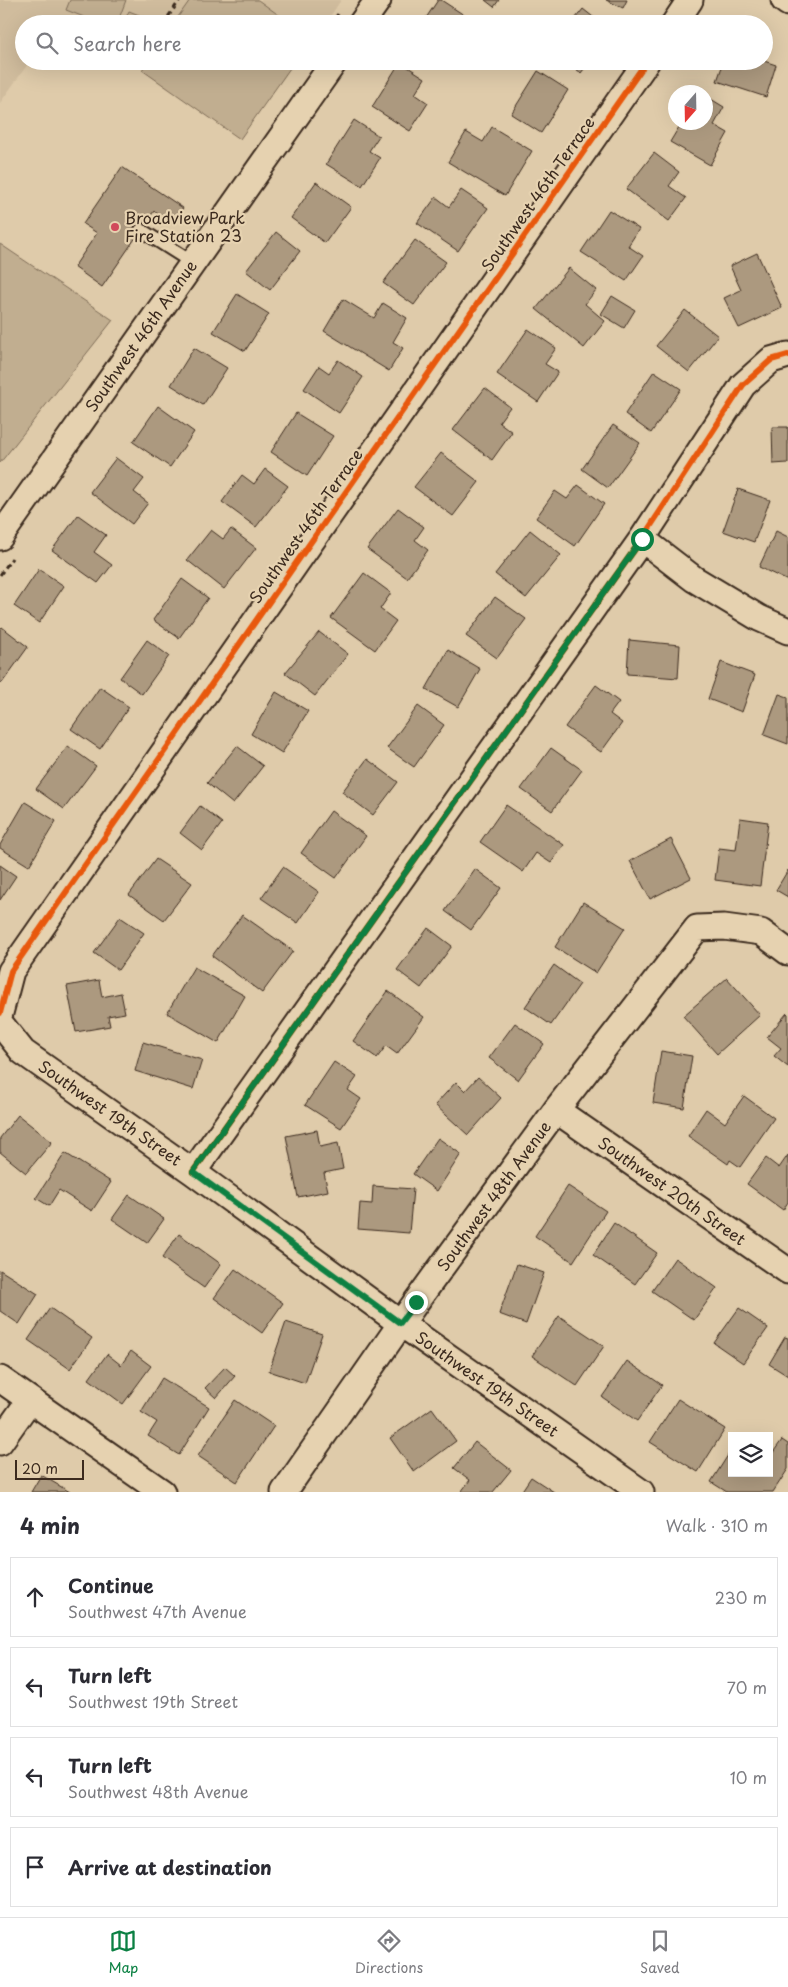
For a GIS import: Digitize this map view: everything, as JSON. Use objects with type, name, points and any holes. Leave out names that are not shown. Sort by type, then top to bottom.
[{"type":"street","points":[[367,15],[378,0]]},
{"type":"street","points":[[680,15],[690,0]]},
{"type":"street","points":[[784,0],[788,3]]},
{"type":"street","name":"Southwest 46th Avenue","points":[[0,537],[329,70]]},
{"type":"street","name":"Southwest 46th Terrace","points":[[0,1014],[11,972],[642,70]]},
{"type":"street","points":[[193,1172],[642,539],[743,385],[771,360],[788,355]]},
{"type":"street","points":[[642,539],[694,579],[759,618],[788,631]]},
{"type":"street","name":"Southwest 48th Avenue","points":[[284,1492],[400,1323],[556,1110],[697,928],[724,927],[761,932],[788,952]]},
{"type":"street","name":"Southwest 19th Street","points":[[0,1023],[23,1052],[193,1172],[400,1323],[642,1492]]},
{"type":"street","name":"Southwest 20th Street","points":[[556,1110],[788,1271]]},
{"type":"street","points":[[0,1379],[162,1492]]},
{"type":"street","points":[[0,1442],[29,1401]]},
{"type":"lane","points":[[141,230],[193,263]]},
{"type":"path","points":[[169,15],[180,0]]},
{"type":"shaded area","points":[[0,0],[341,0],[331,15],[15,15],[15,70],[24,70],[0,103]]},
{"type":"shaded area","points":[[70,0],[126,0],[120,15],[79,15],[66,10]]},
{"type":"shaded area","points":[[190,0],[258,0],[279,15],[179,15]]},
{"type":"shaded area","points":[[129,11],[139,15],[127,15]]},
{"type":"shaded area","points":[[142,70],[289,70],[240,139]]},
{"type":"shaded area","points":[[0,244],[113,320],[0,463]]},
{"type":"building","points":[[438,0],[441,0],[464,15],[428,15]]},
{"type":"building","points":[[485,0],[499,0],[494,7]]},
{"type":"building","points":[[606,0],[627,0],[623,8]]},
{"type":"building","points":[[583,9],[591,15],[578,15]]},
{"type":"building","points":[[773,64],[776,65],[766,97],[717,81],[721,70],[773,70]]},
{"type":"building","points":[[395,70],[412,70],[425,78],[415,94],[428,103],[410,131],[372,107]]},
{"type":"building","points":[[538,71],[568,90],[541,133],[511,114]]},
{"type":"building","points":[[713,100],[724,107],[714,125],[728,133],[710,165],[670,142],[677,130],[713,130]]},
{"type":"building","points":[[354,120],[379,136],[369,151],[380,158],[362,186],[326,164]]},
{"type":"building","points":[[492,127],[532,151],[505,196],[448,162],[466,132],[483,142]]},
{"type":"building","points":[[654,153],[679,172],[669,186],[686,198],[669,221],[626,189]]},
{"type":"building","name":"Broadview Park Fire Station 23","points":[[122,167],[183,208],[171,224],[154,211],[102,287],[74,267],[97,233],[83,224]]},
{"type":"building","points":[[316,182],[351,207],[325,243],[291,218]]},
{"type":"building","points":[[461,190],[488,208],[458,251],[417,223],[436,197],[449,207]]},
{"type":"building","points":[[609,210],[639,229],[628,246],[643,256],[626,281],[581,252]]},
{"type":"building","points":[[276,232],[300,251],[270,290],[246,271]]},
{"type":"building","points":[[415,240],[446,262],[414,305],[383,283]]},
{"type":"building","points":[[757,253],[782,308],[739,328],[724,298],[741,290],[730,266]]},
{"type":"building","points":[[569,268],[596,290],[585,304],[605,321],[584,348],[536,309]]},
{"type":"building","points":[[237,294],[269,314],[245,351],[213,332]]},
{"type":"building","points":[[612,296],[635,310],[624,328],[601,314]]},
{"type":"building","points":[[343,299],[374,318],[383,303],[407,318],[393,342],[403,348],[389,371],[324,331]]},
{"type":"building","points":[[685,310],[718,336],[689,372],[656,346]]},
{"type":"building","points":[[528,329],[556,348],[545,364],[558,372],[538,402],[497,374]]},
{"type":"building","points":[[194,348],[227,368],[203,405],[171,385]]},
{"type":"building","points":[[338,360],[363,377],[339,413],[304,389],[319,366],[329,373]]},
{"type":"building","points":[[654,371],[681,389],[651,433],[625,414]]},
{"type":"building","points":[[485,388],[510,407],[499,422],[512,432],[492,460],[453,430]]},
{"type":"building","points":[[158,406],[194,432],[170,467],[133,442]]},
{"type":"building","points":[[296,413],[333,436],[307,476],[271,452]]},
{"type":"building","points":[[613,425],[640,443],[608,488],[582,469]]},
{"type":"building","points":[[772,427],[788,427],[788,463],[773,464]]},
{"type":"building","points":[[441,453],[479,482],[453,516],[414,487]]},
{"type":"building","points":[[116,458],[144,479],[134,492],[148,503],[132,524],[90,492]]},
{"type":"building","points":[[265,469],[288,486],[256,527],[222,502],[242,475],[254,484]]},
{"type":"building","points":[[578,485],[604,504],[575,546],[536,518],[555,491],[567,499]]},
{"type":"building","points":[[738,489],[770,500],[754,542],[723,531]]},
{"type":"building","points":[[398,508],[424,527],[415,540],[428,550],[407,578],[367,549]]},
{"type":"building","points":[[78,515],[106,535],[94,552],[112,565],[98,583],[52,550]]},
{"type":"building","points":[[231,529],[256,548],[224,589],[187,560],[211,530],[223,539]]},
{"type":"building","points":[[530,530],[561,555],[526,598],[495,574]]},
{"type":"building","points":[[776,531],[788,537],[788,581],[759,567]]},
{"type":"building","points":[[39,569],[64,586],[39,623],[14,606]]},
{"type":"building","points":[[364,573],[391,593],[380,609],[396,621],[375,650],[331,618]]},
{"type":"building","points":[[182,579],[208,598],[179,638],[153,620]]},
{"type":"building","points":[[495,597],[526,619],[497,658],[466,636]]},
{"type":"building","points":[[2,627],[28,647],[2,683],[0,682],[0,629]]},
{"type":"building","points":[[319,632],[348,654],[315,696],[285,673]]},
{"type":"building","points":[[147,640],[169,656],[142,694],[120,678]]},
{"type":"building","points":[[629,640],[680,645],[678,678],[627,674]]},
{"type":"building","points":[[448,650],[480,669],[458,707],[426,689]]},
{"type":"building","points":[[721,662],[755,675],[742,712],[708,699]]},
{"type":"building","points":[[596,685],[619,702],[610,714],[622,723],[601,752],[565,727]]},
{"type":"building","points":[[100,687],[129,707],[100,749],[71,729]]},
{"type":"building","points":[[276,692],[308,711],[282,753],[251,734]]},
{"type":"building","points":[[779,694],[788,697],[788,744],[764,735]]},
{"type":"building","points":[[418,706],[444,725],[414,767],[387,748]]},
{"type":"building","points":[[68,746],[96,766],[64,809],[36,789]]},
{"type":"building","points":[[237,746],[263,766],[233,804],[207,783]]},
{"type":"building","points":[[551,748],[582,770],[552,811],[521,789]]},
{"type":"building","points":[[367,759],[398,782],[373,815],[342,792]]},
{"type":"building","points":[[25,802],[56,821],[29,866],[0,848]]},
{"type":"building","points":[[506,805],[564,845],[551,863],[536,853],[523,872],[480,842]]},
{"type":"building","points":[[200,806],[222,823],[202,850],[180,833]]},
{"type":"building","points":[[331,811],[366,836],[336,878],[301,853]]},
{"type":"building","points":[[740,818],[768,822],[760,886],[715,880],[719,848],[736,850]]},
{"type":"building","points":[[671,839],[691,878],[650,899],[630,861]]},
{"type":"building","points":[[156,859],[192,883],[164,920],[129,895]]},
{"type":"building","points":[[0,865],[16,876],[0,900]]},
{"type":"building","points":[[283,867],[319,892],[298,923],[261,898]]},
{"type":"building","points":[[475,869],[501,888],[471,930],[445,911]]},
{"type":"building","points":[[788,870],[788,897],[776,890]]},
{"type":"building","points":[[583,902],[625,928],[596,973],[555,947]]},
{"type":"building","points":[[242,915],[293,951],[262,993],[212,956]]},
{"type":"building","points":[[120,917],[144,933],[118,970],[94,953]]},
{"type":"building","points":[[428,928],[452,946],[421,988],[397,970]]},
{"type":"building","points":[[554,965],[580,984],[551,1025],[525,1007]]},
{"type":"building","points":[[194,967],[245,996],[218,1043],[167,1013]]},
{"type":"building","points":[[727,978],[760,1015],[717,1054],[683,1016]]},
{"type":"building","points":[[99,980],[102,997],[121,993],[125,1013],[108,1016],[110,1026],[76,1032],[67,986]]},
{"type":"building","points":[[388,991],[424,1017],[397,1054],[386,1046],[377,1058],[353,1041]]},
{"type":"building","points":[[787,1013],[788,1067],[774,1056],[781,1048],[767,1037]]},
{"type":"building","points":[[515,1023],[544,1044],[518,1080],[489,1058]]},
{"type":"building","points":[[143,1042],[202,1060],[193,1089],[135,1071]]},
{"type":"building","points":[[661,1051],[692,1056],[684,1108],[653,1103]]},
{"type":"building","points":[[334,1062],[357,1077],[348,1090],[361,1099],[341,1128],[305,1105]]},
{"type":"building","points":[[478,1077],[501,1098],[468,1135],[435,1105],[456,1082],[465,1091]]},
{"type":"building","points":[[744,1096],[774,1118],[740,1167],[730,1160],[728,1164],[688,1136],[706,1109],[725,1123]]},
{"type":"building","points":[[18,1115],[52,1142],[26,1173],[0,1152],[0,1138]]},
{"type":"building","points":[[317,1130],[320,1147],[338,1143],[343,1169],[324,1173],[328,1191],[298,1197],[286,1136]]},
{"type":"building","points":[[438,1138],[461,1154],[437,1191],[413,1174]]},
{"type":"building","points":[[65,1153],[111,1182],[92,1211],[59,1190],[49,1206],[36,1198]]},
{"type":"building","points":[[788,1155],[788,1202],[783,1210],[747,1184],[766,1158],[779,1168]]},
{"type":"building","points":[[373,1186],[413,1189],[409,1233],[358,1229],[360,1203],[372,1204]]},
{"type":"building","points":[[568,1186],[606,1211],[573,1262],[535,1236]]},
{"type":"building","points":[[129,1195],[164,1219],[147,1243],[112,1219]]},
{"type":"building","points":[[614,1223],[657,1253],[635,1284],[593,1255]]},
{"type":"building","points":[[179,1234],[221,1264],[204,1288],[162,1258]]},
{"type":"building","points":[[675,1258],[717,1288],[694,1320],[652,1291]]},
{"type":"building","points":[[517,1264],[544,1273],[526,1324],[499,1314]]},
{"type":"building","points":[[235,1269],[283,1303],[262,1333],[214,1298]]},
{"type":"building","points":[[0,1270],[38,1294],[19,1324],[0,1311]]},
{"type":"building","points":[[50,1308],[92,1338],[70,1369],[28,1340]]},
{"type":"building","points":[[739,1308],[768,1328],[743,1363],[714,1343]]},
{"type":"building","points":[[559,1316],[604,1346],[577,1386],[532,1356]]},
{"type":"building","points":[[286,1322],[322,1334],[305,1383],[269,1371]]},
{"type":"building","points":[[785,1337],[788,1338],[788,1376],[769,1364]]},
{"type":"building","points":[[131,1351],[151,1366],[123,1404],[89,1379],[107,1354],[121,1365]]},
{"type":"building","points":[[627,1361],[662,1385],[637,1421],[602,1397]]},
{"type":"building","points":[[225,1367],[235,1376],[216,1398],[205,1388]]},
{"type":"building","points":[[162,1378],[209,1407],[179,1455],[148,1436],[157,1422],[141,1412]]},
{"type":"building","points":[[678,1399],[725,1429],[698,1472],[650,1442]]},
{"type":"building","points":[[235,1400],[274,1426],[237,1482],[198,1456]]},
{"type":"building","points":[[432,1408],[456,1441],[414,1472],[390,1438]]},
{"type":"building","points":[[782,1440],[788,1444],[788,1469],[773,1492],[727,1492],[711,1482],[728,1455],[728,1477],[773,1477],[773,1452]]},
{"type":"building","points":[[475,1442],[511,1470],[493,1492],[461,1492],[470,1480],[454,1468]]},
{"type":"building","points":[[41,1475],[70,1492],[31,1492]]},
{"type":"building","points":[[531,1477],[554,1492],[521,1492]]},
{"type":"cycle path","points":[[0,1013],[11,971],[641,70]]},
{"type":"cycle path","points":[[193,1172],[642,539],[743,385],[771,360],[788,355]]},
{"type":"place","name":"Broadview Park Fire Station 23","points":[[115,227]]},
{"type":"route","points":[[416,1302],[400,1323],[193,1172],[642,539]]}]
